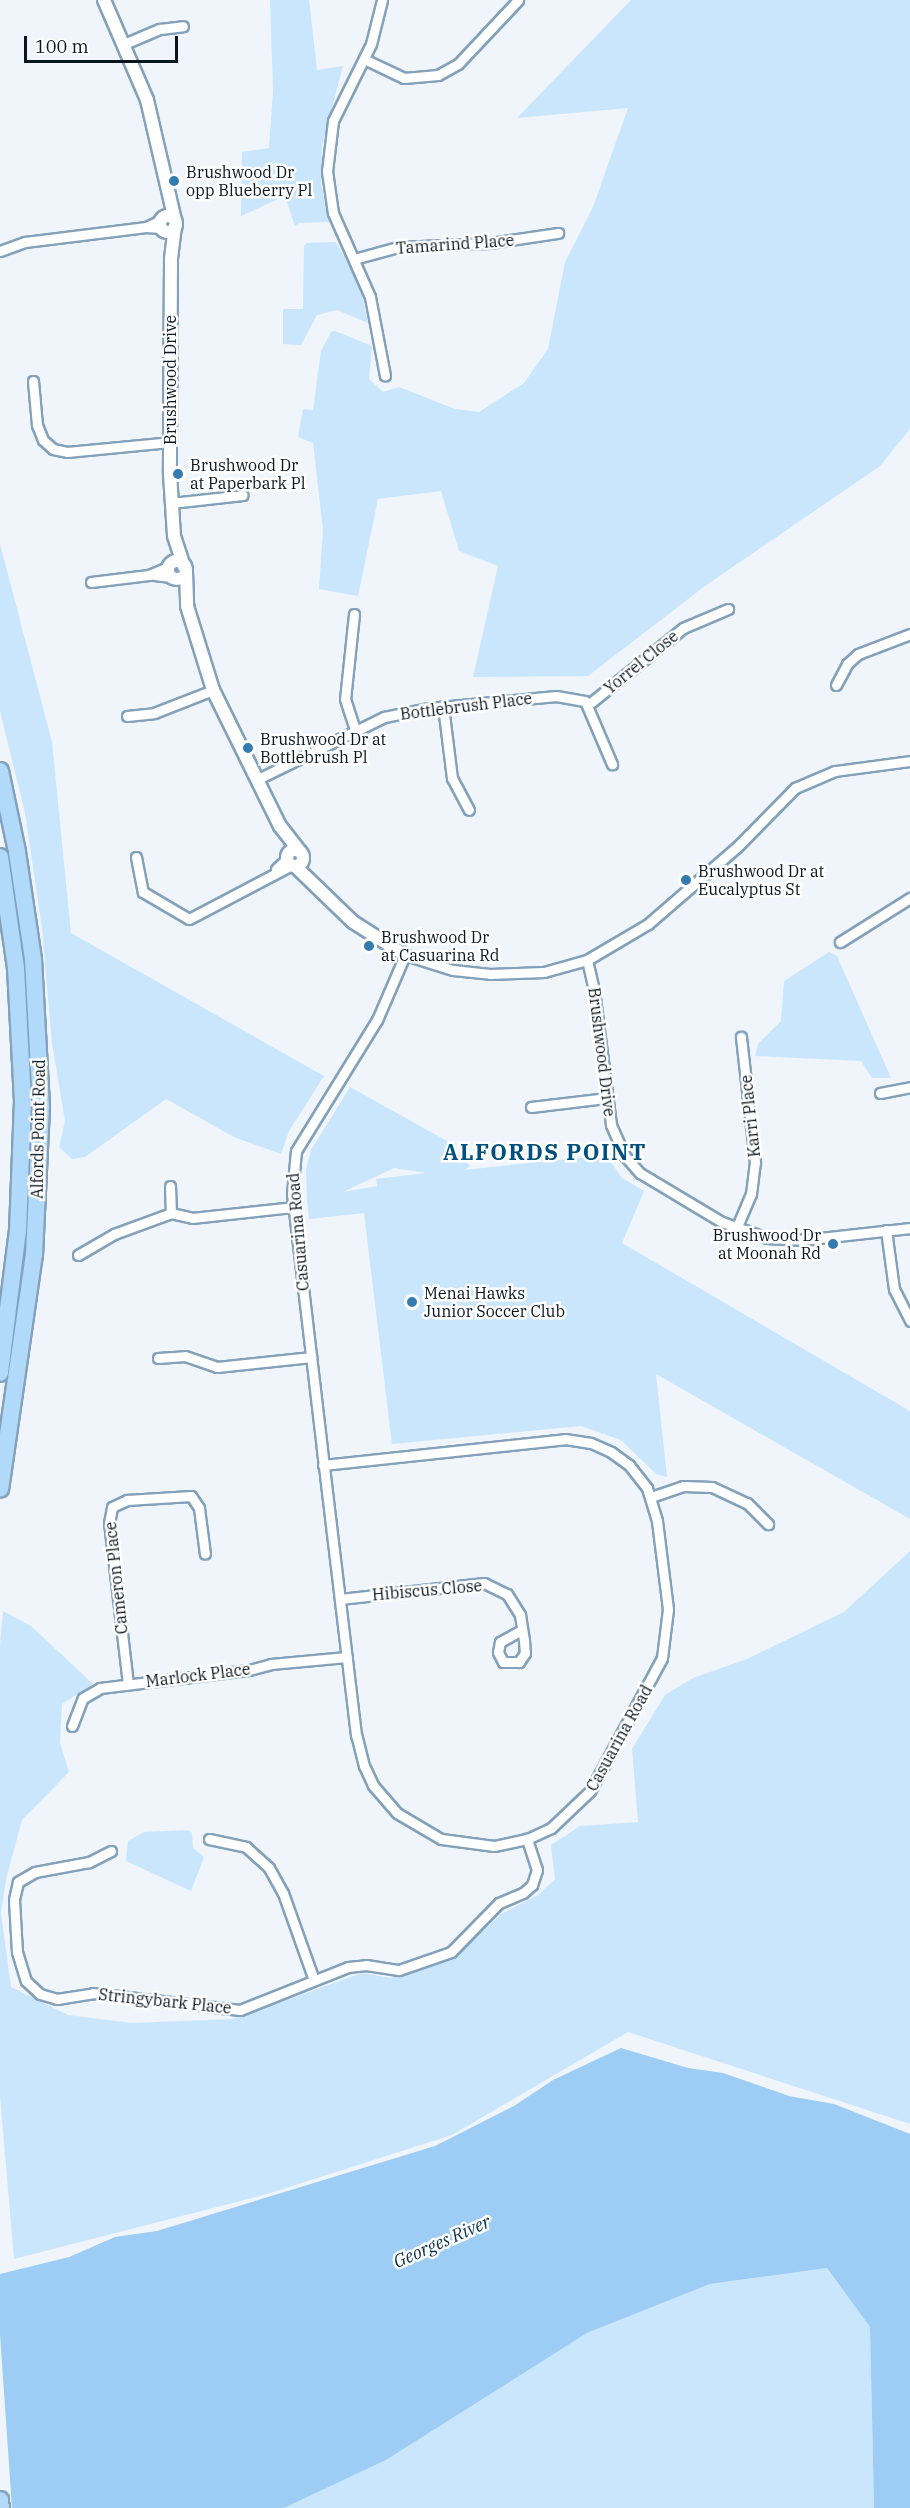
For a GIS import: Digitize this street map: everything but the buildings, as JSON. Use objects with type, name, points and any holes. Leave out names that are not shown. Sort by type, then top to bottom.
[{"type":"highway","name":"Alfords Point Road","points":[[0,771],[30,941],[41,1107],[33,1263],[0,1489]]},
{"type":"highway","name":"Alfords Point Road","points":[[0,857],[16,968],[23,1101],[18,1230],[0,1373]]},
{"type":"highway","points":[[0,2500],[1,2508]]},
{"type":"street","name":"Brushwood Drive","points":[[104,0],[124,44],[152,117],[167,188],[167,224],[171,260],[170,442],[174,536],[170,572],[187,606],[213,690],[294,859],[315,884],[359,927],[405,955],[453,970],[481,974],[528,974],[587,960],[648,924],[737,847],[795,788],[835,771],[910,761]]},
{"type":"street","points":[[382,0],[364,59],[333,121],[327,171],[333,213],[370,297],[385,376]]},
{"type":"street","points":[[364,59],[404,78],[438,75],[458,64],[518,0]]},
{"type":"street","points":[[124,44],[160,29],[183,26]]},
{"type":"street","points":[[0,251],[36,240],[167,224]]},
{"type":"street","name":"Tamarind Place","points":[[354,259],[398,247],[490,243],[558,233]]},
{"type":"street","points":[[33,381],[37,425],[43,440],[53,449],[67,452],[170,442]]},
{"type":"street","points":[[171,503],[243,495]]},
{"type":"street","name":"Brushwood Drive","points":[[174,536],[185,569],[187,606]]},
{"type":"street","points":[[91,582],[170,572],[182,578],[185,569]]},
{"type":"street","name":"Yorrel Close","points":[[588,705],[683,628],[728,609]]},
{"type":"street","points":[[354,614],[354,642],[345,699],[355,729]]},
{"type":"street","points":[[837,685],[847,664],[858,654],[910,634]]},
{"type":"street","points":[[127,716],[154,713],[213,690]]},
{"type":"street","name":"Bottlebrush Place","points":[[256,780],[355,729],[391,715],[443,706],[563,696],[578,697],[588,705]]},
{"type":"street","points":[[588,705],[612,764]]},
{"type":"street","points":[[443,706],[452,778],[469,810]]},
{"type":"street","points":[[136,857],[143,892],[189,919],[294,859]]},
{"type":"street","points":[[840,942],[910,898]]},
{"type":"street","name":"Casuarina Road","points":[[324,1465],[541,1440],[578,1440],[620,1458],[636,1473],[651,1497],[657,1521],[668,1609],[662,1658],[590,1791],[562,1821],[527,1839],[494,1846],[456,1844],[417,1828],[392,1809],[373,1785],[360,1755],[346,1657],[311,1357],[294,1207],[292,1168],[298,1144],[377,1020],[405,955]]},
{"type":"street","name":"Brushwood Drive","points":[[587,960],[594,990],[607,1098],[615,1137],[632,1165],[657,1185],[736,1229],[791,1240],[910,1228]]},
{"type":"street","name":"Karri Place","points":[[736,1229],[750,1194],[755,1162],[741,1037]]},
{"type":"street","points":[[880,1093],[910,1087]]},
{"type":"street","points":[[531,1107],[607,1098]]},
{"type":"street","points":[[170,1186],[171,1213]]},
{"type":"street","points":[[78,1255],[114,1234],[171,1213],[192,1218],[294,1207]]},
{"type":"street","points":[[886,1230],[894,1289],[910,1321]]},
{"type":"street","points":[[158,1358],[193,1357],[218,1367],[311,1357]]},
{"type":"street","points":[[651,1497],[683,1486],[712,1487],[747,1503],[768,1524]]},
{"type":"street","name":"Cameron Place","points":[[128,1684],[109,1523],[112,1507],[127,1500],[191,1496],[199,1508],[205,1554]]},
{"type":"street","name":"Hibiscus Close","points":[[340,1599],[484,1583],[500,1589],[513,1600],[522,1630]]},
{"type":"street","name":"Marlock Place","points":[[72,1725],[78,1705],[88,1693],[128,1684],[249,1670],[271,1664],[346,1657]]},
{"type":"street","points":[[209,1839],[239,1844],[269,1868],[283,1893],[314,1980]]},
{"type":"street","name":"Stringybark Place","points":[[111,1851],[89,1862],[35,1872],[15,1887],[18,1962],[22,1976],[34,1990],[57,1999],[93,1993],[240,2010],[314,1980],[360,1965],[399,1970],[456,1949],[494,1907],[532,1885],[537,1870],[527,1839]]},
{"type":"shaded area","points":[[270,0],[309,0],[317,70],[343,66],[322,146],[321,184],[329,222],[299,223],[295,226],[285,196],[241,216],[242,152],[269,148],[273,91]]},
{"type":"shaded area","points":[[631,0],[910,0],[910,429],[880,466],[705,586],[588,676],[473,677],[498,566],[459,551],[441,491],[378,499],[358,596],[319,589],[323,530],[313,443],[298,437],[303,409],[313,410],[321,351],[331,332],[335,331],[372,346],[369,379],[383,392],[399,387],[455,409],[479,412],[524,383],[548,349],[565,262],[593,207],[628,108],[517,118]]},
{"type":"shaded area","points":[[336,242],[359,283],[368,323],[337,310],[317,315],[301,345],[283,344],[283,309],[303,309],[304,246],[307,243]]},
{"type":"shaded area","points":[[0,544],[52,742],[71,933],[324,1076],[289,1131],[281,1154],[234,1137],[166,1099],[85,1157],[72,1159],[59,1147],[65,1121],[52,1043],[42,929],[25,813],[0,711]]},
{"type":"shaded area","points":[[829,952],[837,956],[891,1078],[872,1078],[861,1061],[755,1056],[758,1044],[781,1021],[784,981]]},
{"type":"shaded area","points":[[350,1087],[447,1141],[470,1166],[464,1170],[606,1155],[622,1178],[644,1191],[622,1243],[910,1411],[910,1519],[656,1374],[667,1477],[656,1474],[621,1440],[581,1426],[392,1444],[364,1213],[309,1219],[306,1170],[311,1150]],"holes":[[[394,1168],[426,1173],[376,1179],[377,1186],[343,1192]]]},
{"type":"shaded area","points":[[910,1551],[910,2124],[628,2032],[452,2135],[264,2195],[14,2259],[0,2096],[0,1645],[3,1611],[31,1626],[93,1684],[62,1704],[60,1743],[69,1772],[22,1820],[6,1879],[1,1913],[11,1987],[68,2015],[131,2023],[233,2019],[362,1973],[391,1978],[455,1957],[501,1914],[538,1895],[555,1879],[551,1845],[580,1826],[638,1822],[632,1749],[665,1695],[693,1678],[747,1659],[844,1612]]},
{"type":"shaded area","points":[[188,1830],[192,1833],[193,1848],[204,1857],[191,1891],[126,1861],[128,1841],[144,1832]]},
{"type":"shaded area","points":[[827,2268],[870,2327],[874,2508],[284,2508],[386,2460],[587,2333],[710,2284]]},
{"type":"water","name":"Georges River","points":[[621,2048],[688,2068],[723,2073],[789,2096],[834,2104],[910,2134],[910,2508],[874,2508],[870,2327],[827,2268],[710,2284],[587,2333],[386,2460],[284,2508],[0,2508],[0,2274],[69,2257],[115,2237],[157,2231],[435,2146],[514,2106],[553,2080]]},
{"type":"pier","points":[[0,2334],[12,2508],[0,2508]]},
{"type":"place","name":"Brushwood Dr opp Blueberry Pl","points":[[174,181]]},
{"type":"place","name":"Brushwood Dr at Paperbark Pl","points":[[178,474]]},
{"type":"place","name":"Brushwood Dr at Bottlebrush Pl","points":[[248,748]]},
{"type":"place","name":"Brushwood Dr at Eucalyptus St","points":[[686,880]]},
{"type":"place","name":"Brushwood Dr at Casuarina Rd","points":[[369,946]]},
{"type":"place","name":"Brushwood Dr at Moonah Rd","points":[[833,1244]]},
{"type":"place","name":"Menai Hawks Junior Soccer Club","points":[[412,1302]]},
{"type":"district","name":"ALFORDS POINT","points":[[545,1152]]}]
